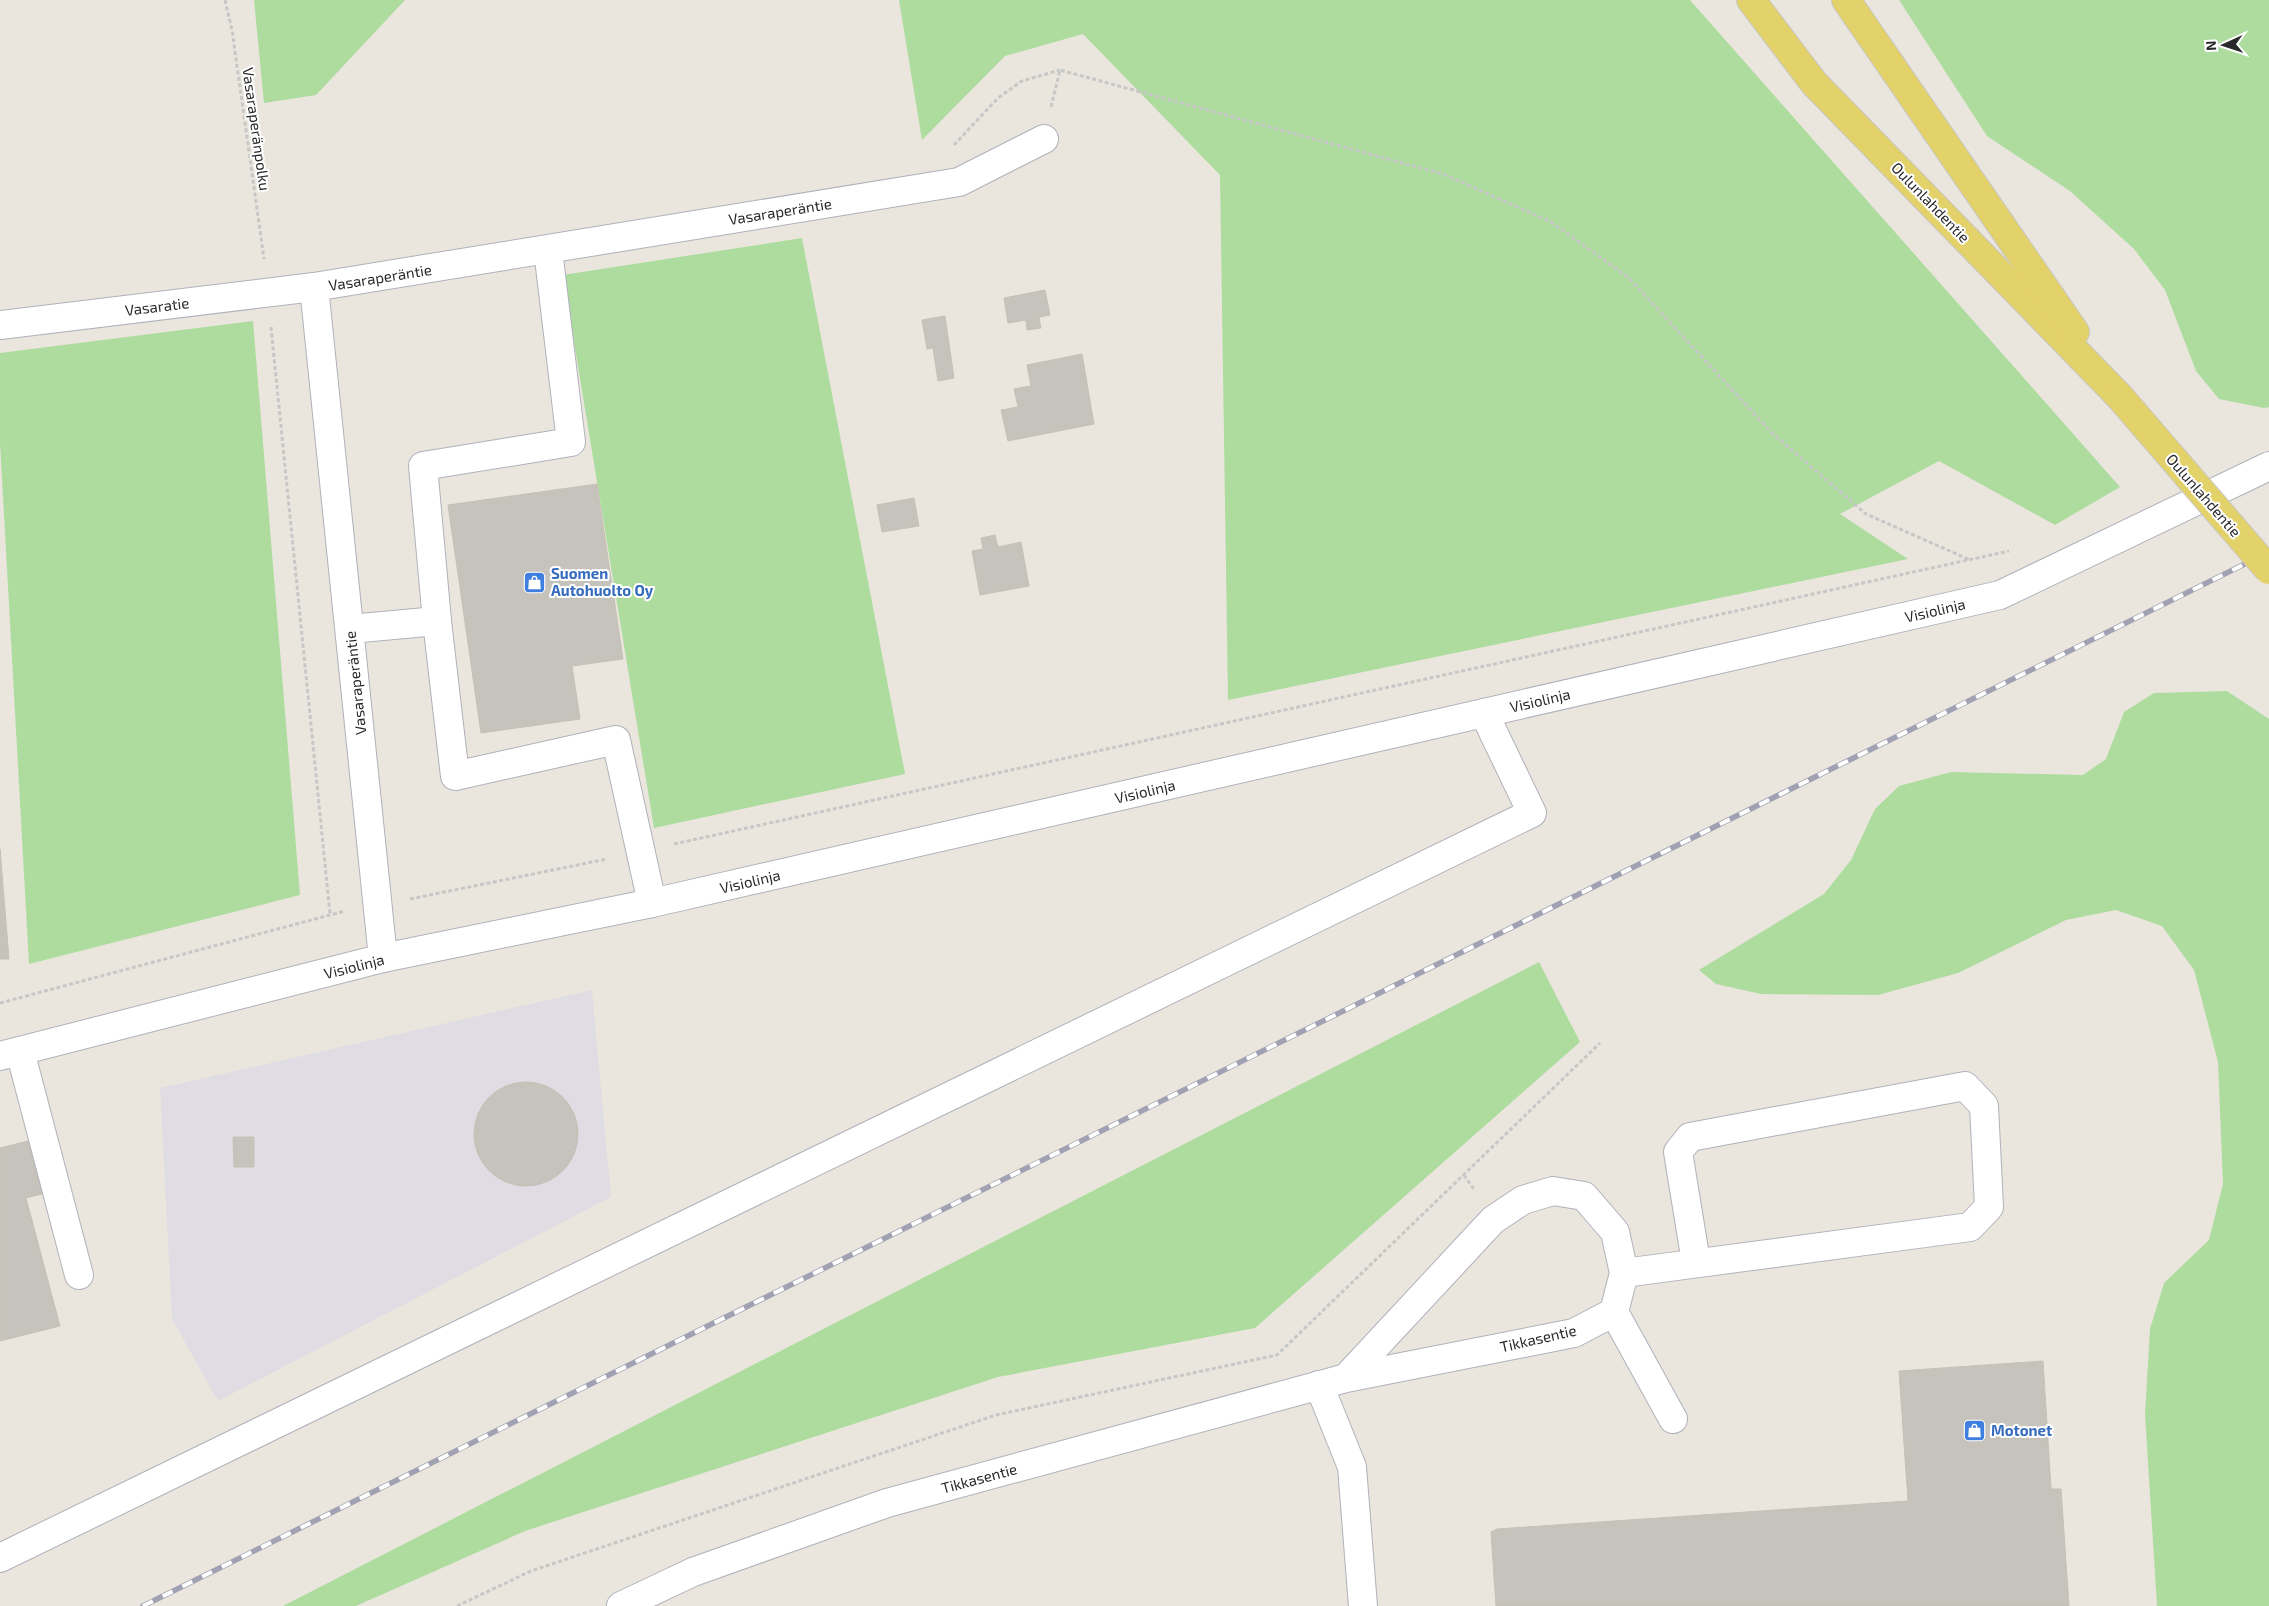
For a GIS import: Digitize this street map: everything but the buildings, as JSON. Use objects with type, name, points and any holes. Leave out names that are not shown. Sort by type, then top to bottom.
[{"type":"main road","name":"Oulunlahdentie","points":[[1751,0],[1814,83],[2120,397],[2269,570]]},
{"type":"main road","name":"Oulunlahdentie","points":[[1846,0],[2120,397]]},
{"type":"street","name":"Vasaraperäntie","points":[[383,958],[314,288],[959,182],[1044,139]]},
{"type":"street","points":[[548,250],[572,442],[423,466],[437,621],[455,776],[616,740],[652,904]]},
{"type":"street","name":"Vasaratie","points":[[0,325],[314,288]]},
{"type":"street","name":"Visiolinja","points":[[10,1054],[383,958],[652,904],[2000,595],[2269,466]]},
{"type":"street","points":[[350,629],[437,621]]},
{"type":"street","points":[[0,1558],[1532,813],[1484,713]]},
{"type":"street","points":[[10,1054],[79,1276]]},
{"type":"street","points":[[1624,1273],[1970,1227],[1989,1207],[1984,1106],[1965,1086],[1690,1137],[1678,1152],[1696,1262]]},
{"type":"street","points":[[1346,1378],[1494,1220],[1522,1200],[1553,1192],[1584,1196],[1615,1232],[1624,1273],[1614,1312],[1673,1419]]},
{"type":"street","name":"Tikkasentie","points":[[622,1606],[693,1572],[887,1504],[1346,1378],[1574,1333],[1614,1312]]},
{"type":"street","points":[[1319,1385],[1352,1467],[1363,1606]]},
{"type":"path","name":"Vasaraperänpolku","points":[[226,0],[232,30],[265,262],[330,914]]},
{"type":"path","points":[[1044,139],[1060,70]]},
{"type":"path","points":[[0,1003],[330,914],[641,852],[1971,560],[1866,514],[1772,433],[1628,278],[1551,222],[1443,174],[1060,70],[1022,81],[998,98],[948,151]]},
{"type":"path","points":[[457,1606],[531,1571],[996,1416],[1277,1355],[1600,1043]]},
{"type":"shaded area","points":[[592,990],[611,1197],[218,1401],[172,1319],[160,1088]]},
{"type":"green space","points":[[254,0],[405,0],[316,95],[264,103]]},
{"type":"green space","points":[[899,0],[1690,0],[2120,487],[2055,525],[1939,461],[1840,514],[1908,559],[1228,700],[1220,175],[1083,34],[1005,56],[922,140]]},
{"type":"green space","points":[[1899,0],[2269,0],[2269,407],[2264,408],[2219,399],[2196,371],[2165,290],[2134,249],[2070,191],[1987,136]]},
{"type":"green space","points":[[802,238],[905,774],[654,828],[563,275]]},
{"type":"green space","points":[[253,321],[300,895],[29,964],[0,443],[0,353]]},
{"type":"green space","points":[[2227,691],[2269,719],[2269,1606],[2157,1606],[2145,1415],[2150,1329],[2164,1283],[2209,1240],[2223,1184],[2218,1062],[2194,970],[2162,926],[2116,910],[2066,920],[1958,973],[1878,995],[1761,994],[1716,984],[1699,970],[1824,894],[1851,860],[1875,809],[1899,786],[1951,772],[2083,775],[2106,759],[2124,712],[2154,693]]},
{"type":"green space","points":[[1539,962],[1580,1042],[1255,1328],[998,1377],[525,1531],[356,1606],[283,1606]]},
{"type":"railway","points":[[143,1606],[2269,552]]},
{"type":"place","name":"Suomen Autohuolto Oy","points":[[535,582]]},
{"type":"place","name":"Motonet","points":[[1975,1430]]}]
